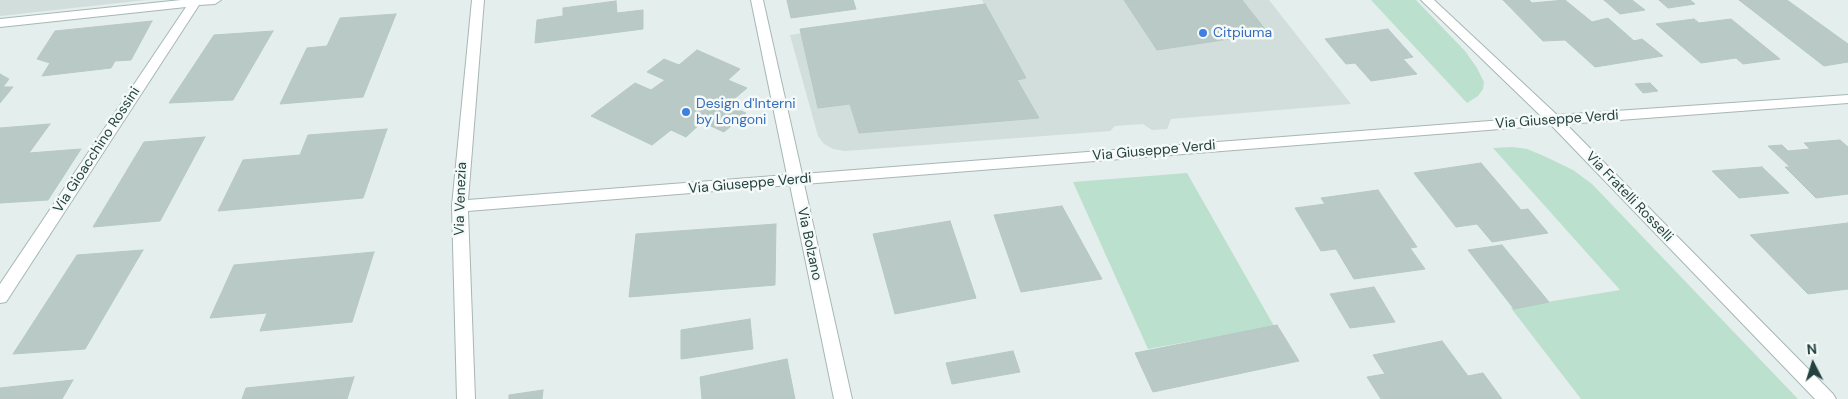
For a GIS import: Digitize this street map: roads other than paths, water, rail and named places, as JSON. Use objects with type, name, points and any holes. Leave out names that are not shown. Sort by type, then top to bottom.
[{"type":"street","points":[[0,24],[215,0]]},
{"type":"street","name":"Via Venezia","points":[[466,399],[460,206],[478,0]]},
{"type":"street","name":"Via Bolzano","points":[[757,0],[843,399]]},
{"type":"street","name":"Via Fratelli Rosselli","points":[[1426,0],[1554,120],[1826,399]]},
{"type":"street","name":"Via Gioacchino Rossini","points":[[0,297],[195,2]]},
{"type":"street","name":"Via Giuseppe Verdi","points":[[460,206],[1554,120],[1848,99]]},
{"type":"place","name":"Citpiuma","points":[[1203,33]]},
{"type":"place","name":"Design d'Interni by Longoni","points":[[686,112]]}]
